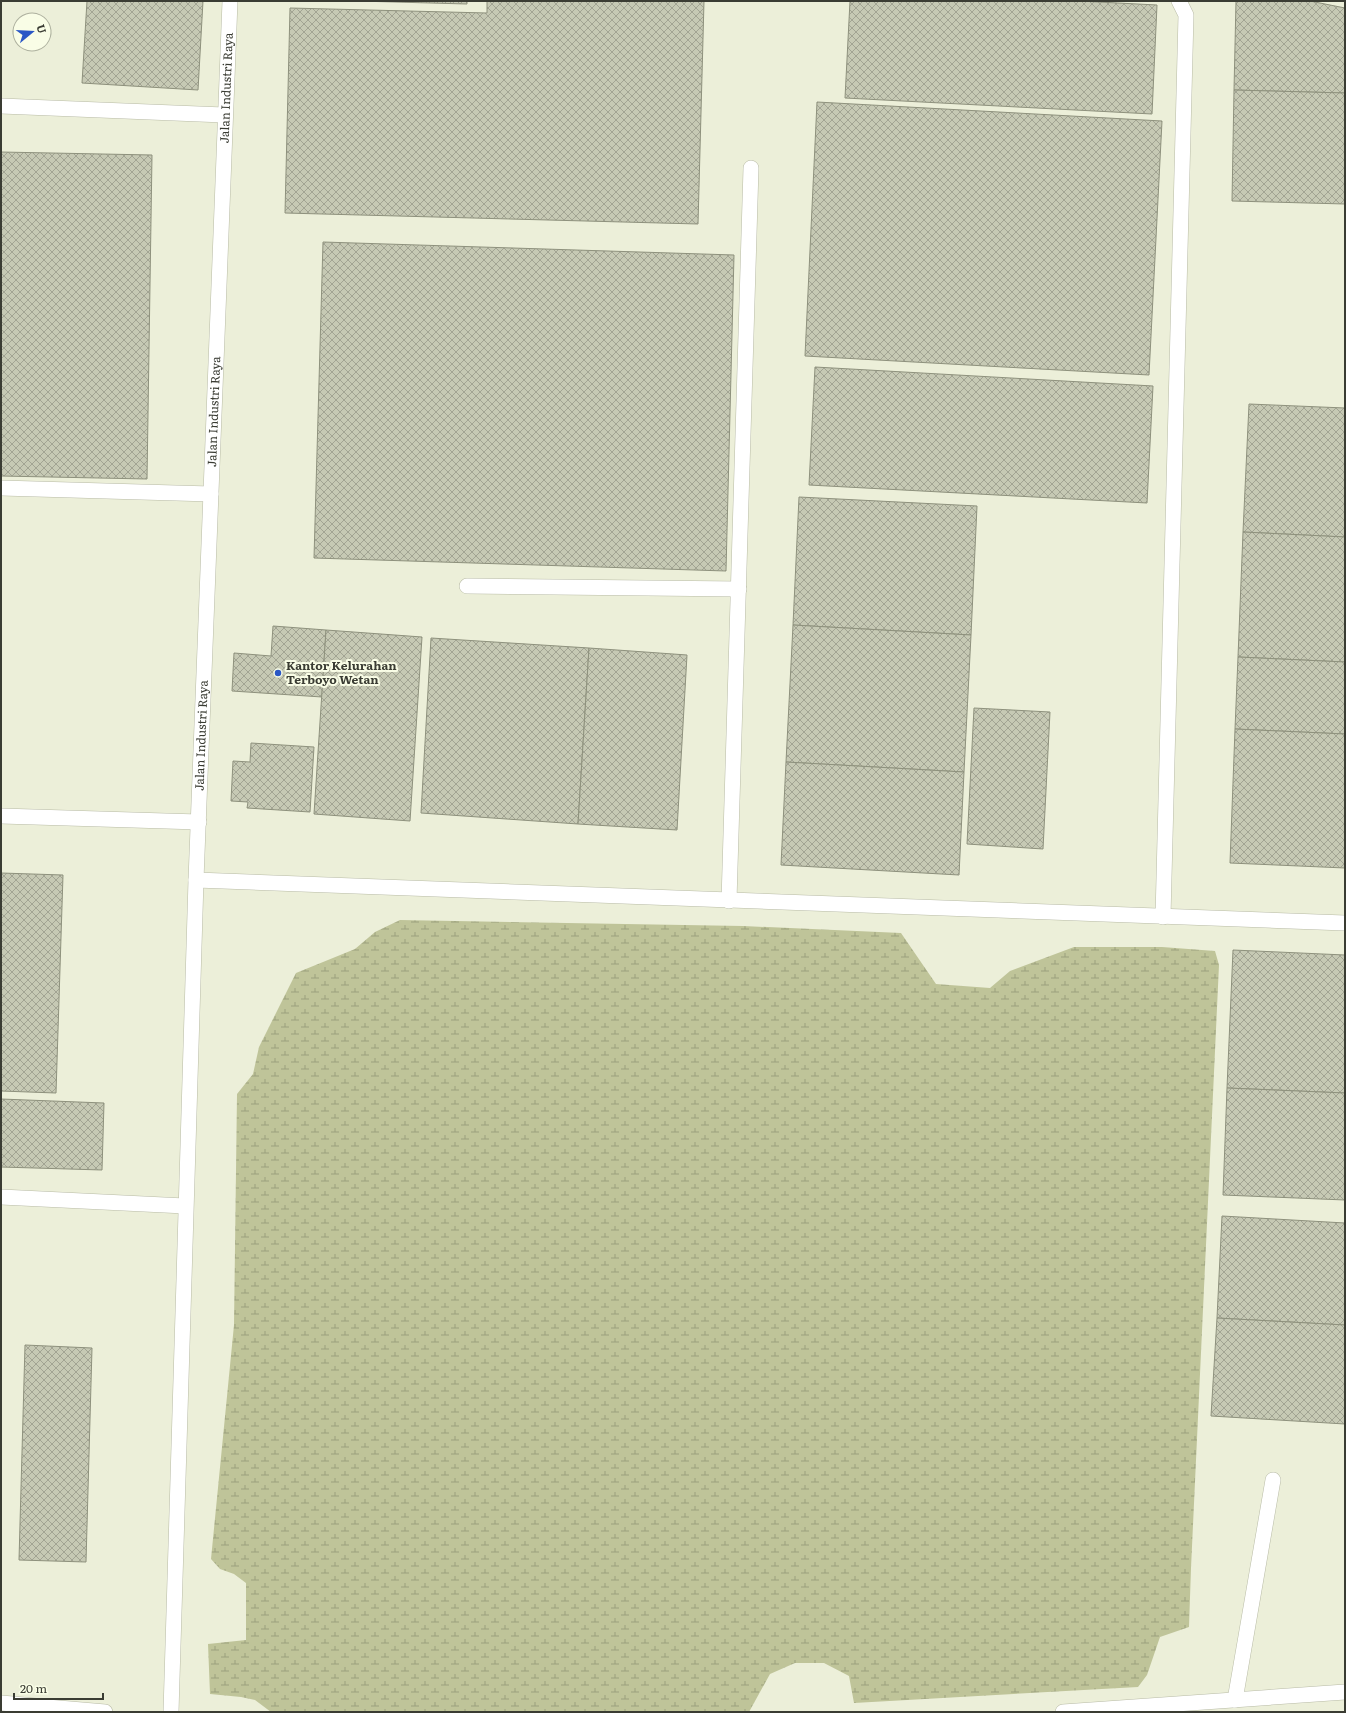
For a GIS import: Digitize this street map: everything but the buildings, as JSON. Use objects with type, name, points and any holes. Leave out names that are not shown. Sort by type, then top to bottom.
[{"type":"lane","name":"Jalan Industri Raya","points":[[171,1712],[185,1206],[196,880],[224,115],[230,1]]},
{"type":"lane","points":[[1163,917],[1186,15],[1179,1]]},
{"type":"lane","points":[[1,106],[224,115]]},
{"type":"lane","points":[[729,901],[751,168]]},
{"type":"lane","points":[[1,488],[211,494]]},
{"type":"lane","points":[[467,586],[739,589]]},
{"type":"lane","points":[[1,816],[199,822]]},
{"type":"lane","points":[[196,880],[1345,923]]},
{"type":"lane","points":[[1,1197],[185,1206]]},
{"type":"lane","points":[[1235,1700],[1273,1480]]},
{"type":"lane","points":[[1063,1712],[1345,1692]]},
{"type":"lane","points":[[1,1703],[105,1712]]},
{"type":"green space","points":[[400,920],[743,926],[901,933],[936,984],[990,988],[1010,971],[1074,947],[1162,947],[1215,951],[1219,965],[1189,1627],[1160,1637],[1147,1675],[1138,1687],[854,1703],[849,1676],[824,1663],[795,1663],[770,1674],[749,1712],[271,1712],[255,1700],[210,1694],[208,1644],[246,1640],[246,1583],[234,1574],[220,1569],[211,1559],[234,1325],[237,1094],[253,1074],[259,1047],[296,973],[355,949],[375,932]]},
{"type":"place","name":"Kantor Kelurahan Terboyo Wetan","points":[[278,673]]}]
